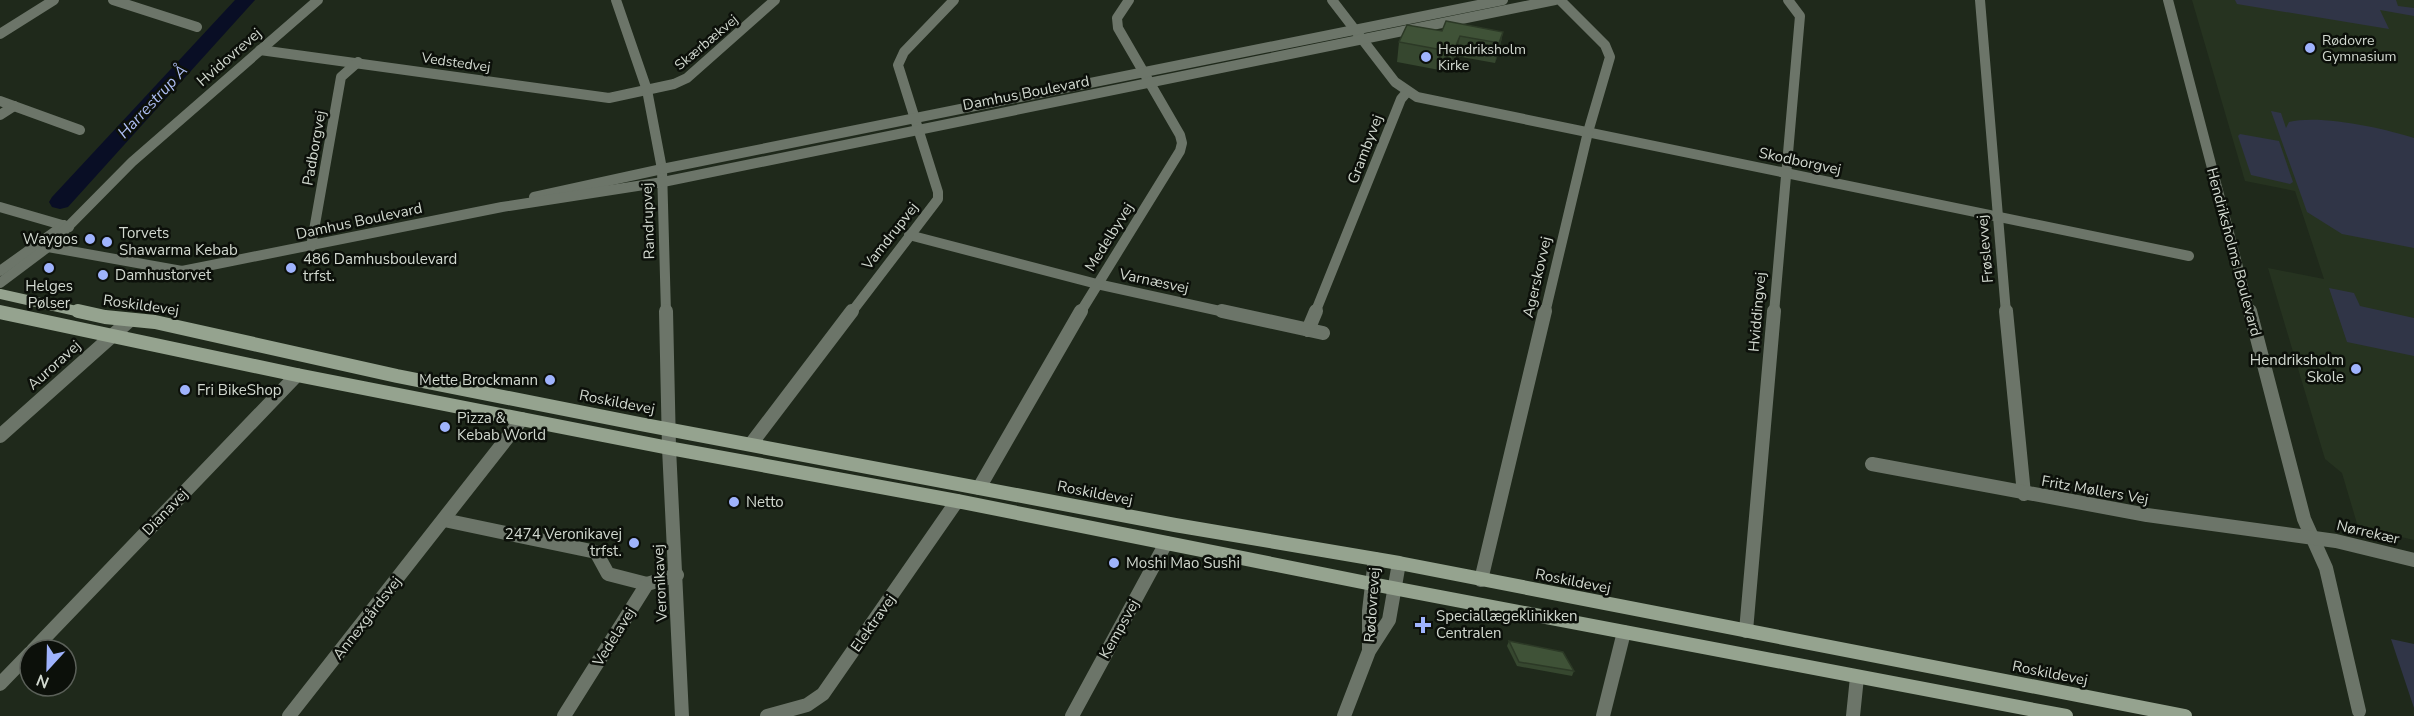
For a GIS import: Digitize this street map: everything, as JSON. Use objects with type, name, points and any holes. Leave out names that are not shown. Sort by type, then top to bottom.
[{"type":"main road","name":"Roskildevej","points":[[0,294],[105,317],[155,322],[397,376],[669,429],[1175,525],[1399,563],[2185,716]]},
{"type":"main road","points":[[0,312],[297,375],[669,448],[957,501],[1395,589],[2066,716]]},
{"type":"street","points":[[0,34],[54,0]]},
{"type":"street","points":[[113,0],[197,27]]},
{"type":"street","name":"Hvidovrevej","points":[[0,271],[66,226],[132,162],[318,0]]},
{"type":"street","name":"Randrupvej","points":[[616,0],[647,90],[662,169],[669,448]]},
{"type":"street","name":"Skærbækvej","points":[[647,90],[687,78],[775,0]]},
{"type":"street","name":"Vamdrupvej","points":[[751,444],[938,196],[916,131],[915,118],[898,66],[900,58],[954,0]]},
{"type":"street","name":"Medelbyvej","points":[[979,488],[1097,284],[1180,152],[1182,143],[1180,135],[1118,28],[1117,18],[1129,0]]},
{"type":"street","points":[[1332,0],[1395,82],[1407,92]]},
{"type":"street","name":"Damhus Boulevard","points":[[502,207],[551,193],[662,169],[1503,0]]},
{"type":"street","name":"Damhus Boulevard","points":[[48,247],[182,272],[502,207],[663,182],[1558,0]]},
{"type":"street","name":"Agerskovvej","points":[[1481,580],[1609,52],[1558,0]]},
{"type":"street","name":"Hviddingvej","points":[[1746,631],[1800,16],[1788,0]]},
{"type":"street","name":"Frøslevvej","points":[[1980,0],[1997,216],[2024,494]]},
{"type":"street","name":"Hendriksholms Boulevard","points":[[2168,0],[2304,519],[2314,538],[2331,586],[2359,711]]},
{"type":"street","name":"Vedstedvej","points":[[260,50],[609,98],[647,90]]},
{"type":"street","name":"Padborgvej","points":[[311,247],[341,77],[358,62]]},
{"type":"street","name":"Skodborgvej","points":[[1407,92],[1417,97],[1446,104],[2189,256]]},
{"type":"street","name":"Grambyvej","points":[[1308,330],[1401,99],[1407,92]]},
{"type":"street","points":[[0,101],[80,130]]},
{"type":"street","points":[[0,115],[14,106]]},
{"type":"street","points":[[0,207],[66,226]]},
{"type":"street","name":"Hvidovrevej","points":[[0,283],[48,247],[66,226]]},
{"type":"street","name":"Varnæsvej","points":[[909,235],[1097,284],[1323,333]]},
{"type":"street","name":"Auroravej","points":[[0,435],[130,320]]},
{"type":"street","name":"Dianavej","points":[[44,638],[297,375]]},
{"type":"street","name":"Annexgårdsvej","points":[[290,716],[522,419]]},
{"type":"street","name":"Veronikavej","points":[[669,448],[677,575],[682,716]]},
{"type":"street","name":"Fritz Møllers Vej","points":[[1872,464],[2147,516],[2314,538]]},
{"type":"street","name":"Elektravej","points":[[767,716],[807,705],[824,694],[957,501]]},
{"type":"street","points":[[444,520],[596,552],[608,574],[647,584],[677,575]]},
{"type":"street","name":"Nørrekær","points":[[2314,538],[2414,560]]},
{"type":"street","name":"Kempsvej","points":[[1072,716],[1166,543]]},
{"type":"street","name":"Rødovrevej","points":[[1369,651],[1375,560]]},
{"type":"street","name":"Rødovrevej","points":[[1344,716],[1369,651],[1389,620],[1399,563]]},
{"type":"street","name":"Vedelavej","points":[[564,716],[647,584]]},
{"type":"street","points":[[1604,716],[1624,632]]},
{"type":"street","name":"Dianavej","points":[[0,684],[18,665]]},
{"type":"street","points":[[1853,716],[1857,676]]},
{"type":"shaded area","name":"Hendriksholm Skole","points":[[2192,0],[2414,0],[2414,540],[2358,527],[2342,473],[2325,459],[2268,268],[2324,279],[2295,191],[2245,181]]},
{"type":"shaded area","points":[[2235,0],[2396,0],[2398,6],[2414,8],[2414,16],[2380,10],[2389,29],[2237,4]]},
{"type":"shaded area","points":[[2271,111],[2281,113],[2286,128],[2289,122],[2302,120],[2334,121],[2369,126],[2414,138],[2414,248],[2342,234],[2307,212]]},
{"type":"shaded area","points":[[2240,134],[2279,141],[2293,182],[2290,184],[2251,175],[2238,136]]},
{"type":"shaded area","points":[[2329,288],[2354,293],[2360,306],[2414,318],[2414,356],[2347,342]]},
{"type":"shaded area","points":[[2391,639],[2414,644],[2414,708]]},
{"type":"building","points":[[1446,21],[1503,32],[1499,43],[1460,36],[1453,52],[1399,42],[1407,25],[1442,31]]},
{"type":"building","points":[[1509,641],[1563,652],[1574,671],[1519,662]]},
{"type":"waterway","name":"Harrestrup Å","points":[[60,202],[245,0]]},
{"type":"place","name":"Rødovre Gymnasium","points":[[2310,48]]},
{"type":"place","name":"Hendriksholm Kirke","points":[[1426,57]]},
{"type":"place","name":"Waygos","points":[[90,239]]},
{"type":"place","name":"Torvets Shawarma Kebab","points":[[107,242]]},
{"type":"place","name":"Helges Pølser","points":[[49,268]]},
{"type":"place","name":"486 Damhusboulevard trfst.","points":[[291,268]]},
{"type":"place","name":"Damhustorvet","points":[[103,275]]},
{"type":"place","name":"Hendriksholm Skole","points":[[2356,369]]},
{"type":"place","name":"Mette Brockmann","points":[[550,380]]},
{"type":"place","name":"Fri BikeShop","points":[[185,390]]},
{"type":"place","name":"Pizza & Kebab World","points":[[445,427]]},
{"type":"place","name":"Netto","points":[[734,502]]},
{"type":"place","name":"2474 Veronikavej trfst.","points":[[634,543]]},
{"type":"place","name":"Moshi Mao Sushi","points":[[1114,563]]},
{"type":"place","name":"Speciallægeklinikken Centralen","points":[[1423,625]]}]
